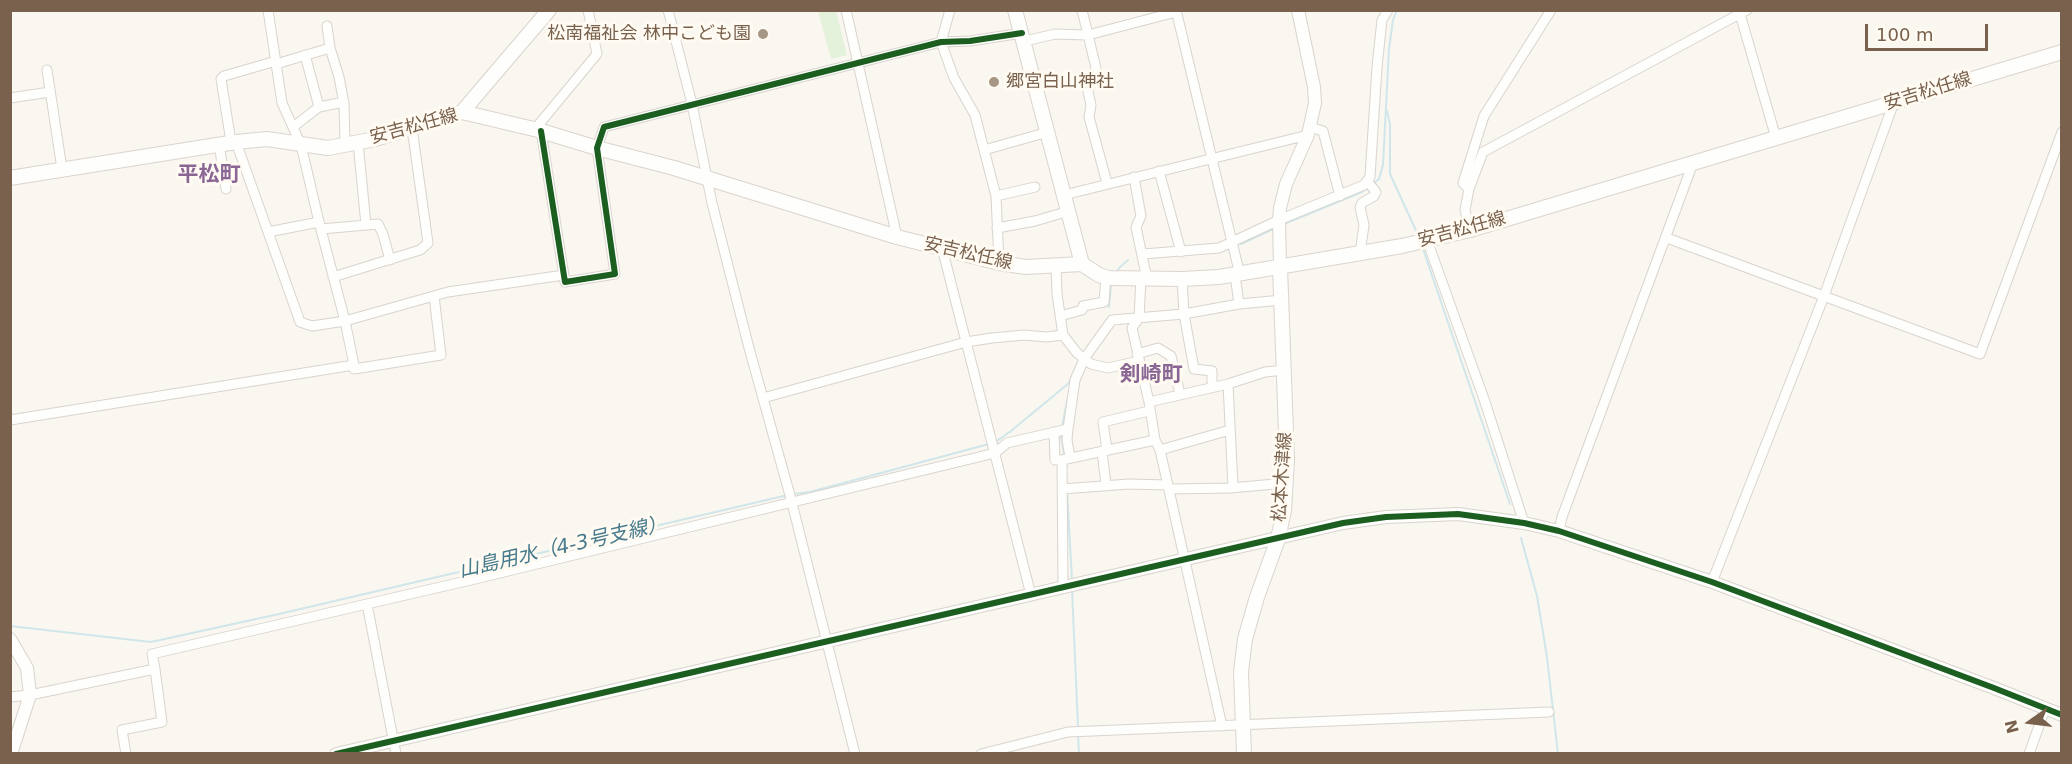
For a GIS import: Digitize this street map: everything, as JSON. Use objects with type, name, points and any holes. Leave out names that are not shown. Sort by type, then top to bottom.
[{"type":"main road","points":[[462,112],[549,10]]},
{"type":"main road","points":[[1016,10],[1082,264]]},
{"type":"main road","name":"安吉松任線","points":[[10,178],[267,139],[328,148],[412,128],[462,112],[538,130],[897,237],[999,264],[1026,267],[1082,264],[1099,275],[1112,277],[1182,279],[1237,275],[1470,230],[2061,52]]},
{"type":"main road","name":"松本木津線","points":[[1244,753],[1241,672],[1245,639],[1278,539],[1284,510],[1286,483],[1285,370],[1280,267]]},
{"type":"street","points":[[10,420],[354,365],[301,145],[282,103],[268,10]]},
{"type":"street","points":[[588,10],[597,54],[538,130],[565,282],[615,274],[597,148],[604,127],[941,42],[1055,34],[1088,35],[1176,11],[1234,247],[1239,304]]},
{"type":"street","points":[[668,10],[692,104],[712,203],[855,753]]},
{"type":"street","points":[[846,10],[897,237]]},
{"type":"street","points":[[950,10],[941,42],[954,78],[975,115],[996,196],[999,264]]},
{"type":"street","points":[[1082,10],[1096,68],[1087,87],[1091,105],[1089,117],[1107,183]]},
{"type":"street","points":[[1280,267],[1279,225],[1286,184],[1309,131],[1315,103],[1314,87],[1298,10]]},
{"type":"street","points":[[1143,254],[1234,247],[1364,186],[1370,177],[1377,67],[1383,20],[1388,10]]},
{"type":"street","points":[[1469,189],[1463,183],[1484,116],[1551,10]]},
{"type":"street","points":[[1470,230],[1465,210],[1469,189],[1483,152],[1743,12],[1776,138]]},
{"type":"street","points":[[327,26],[330,48],[344,102],[366,225]]},
{"type":"street","points":[[226,189],[229,143],[221,79],[224,76],[330,48]]},
{"type":"street","points":[[305,56],[319,107]]},
{"type":"street","points":[[47,70],[62,169]]},
{"type":"street","points":[[10,98],[50,92]]},
{"type":"street","points":[[293,127],[319,107],[344,102]]},
{"type":"street","points":[[1712,582],[1824,296],[1894,102]]},
{"type":"street","points":[[333,277],[420,250],[428,243],[412,128]]},
{"type":"street","points":[[1064,195],[1211,159],[1309,131],[1323,131],[1340,196]]},
{"type":"street","points":[[984,150],[1048,132]]},
{"type":"street","points":[[1667,238],[1980,354],[2060,138]]},
{"type":"street","points":[[229,143],[268,232],[300,322],[312,326],[345,321],[434,296],[564,275]]},
{"type":"street","points":[[1559,531],[1562,517],[1693,163]]},
{"type":"street","points":[[1159,171],[1181,252]]},
{"type":"street","points":[[1134,177],[1141,216],[1136,227],[1143,254],[1144,279],[1139,318],[1132,328],[1155,440],[1160,450],[1222,726]]},
{"type":"street","points":[[1360,253],[1364,225],[1360,207],[1376,192],[1368,181]]},
{"type":"street","points":[[996,196],[1035,187]]},
{"type":"street","points":[[997,228],[1069,212]]},
{"type":"street","points":[[268,232],[320,226],[378,224],[390,260]]},
{"type":"street","points":[[1427,240],[1484,399],[1524,523]]},
{"type":"street","points":[[942,248],[1031,595]]},
{"type":"street","points":[[1056,266],[1057,294],[1063,335],[1077,353],[1091,364],[1108,368],[1158,348],[1171,356],[1180,394]]},
{"type":"street","points":[[1060,316],[1082,310],[1083,306],[1104,302],[1112,277]]},
{"type":"street","points":[[1182,279],[1184,314],[1194,369],[1212,371],[1212,387]]},
{"type":"street","points":[[354,369],[441,355],[434,296]]},
{"type":"street","points":[[1069,586],[1065,459],[1075,380],[1084,359],[1112,320],[1184,314],[1239,304],[1282,300]]},
{"type":"street","points":[[763,398],[966,342],[1024,335],[1046,337],[1063,335]]},
{"type":"street","points":[[1171,356],[1189,350]]},
{"type":"street","points":[[1106,485],[1103,422],[1180,394],[1228,384],[1265,372],[1285,370]]},
{"type":"street","points":[[1228,384],[1233,487]]},
{"type":"street","points":[[126,753],[122,730],[162,722],[152,654],[367,604],[1068,429]]},
{"type":"street","points":[[1160,450],[1230,430]]},
{"type":"street","points":[[1054,432],[1055,460],[1155,440]]},
{"type":"street","points":[[1066,489],[1106,485],[1233,487],[1286,483]]},
{"type":"street","points":[[336,753],[1343,523],[1386,517],[1458,514],[1524,523],[1559,531],[1712,582],[2061,715]]},
{"type":"street","points":[[367,604],[396,753]]},
{"type":"street","points":[[10,639],[27,668],[30,695],[11,753]]},
{"type":"street","points":[[10,698],[155,669]]},
{"type":"street","points":[[2029,753],[2045,709]]},
{"type":"street","points":[[981,753],[1078,732],[1549,712]]},
{"type":"green space","points":[[818,11],[836,11],[847,55],[831,59]]},
{"type":"waterway","points":[[1374,183],[1379,179],[1383,165],[1389,49],[1393,20],[1397,10]]},
{"type":"waterway","points":[[1387,111],[1390,124],[1390,174],[1419,237]]},
{"type":"waterway","points":[[1284,224],[1369,187]]},
{"type":"waterway","points":[[1241,244],[1273,229]]},
{"type":"waterway","points":[[1423,249],[1510,504]]},
{"type":"waterway","points":[[1116,273],[1128,260]]},
{"type":"waterway","points":[[1109,307],[1111,284]]},
{"type":"waterway","name":"山島用水（4-3号支線）","points":[[994,443],[1069,383],[1078,362]]},
{"type":"waterway","points":[[1062,426],[1068,397]]},
{"type":"waterway","points":[[1061,437],[1065,458]]},
{"type":"waterway","name":"山島用水（4-3号支線）","points":[[794,494],[810,492],[989,444]]},
{"type":"waterway","points":[[1067,490],[1072,580]]},
{"type":"waterway","name":"山島用水（4-3号支線）","points":[[10,626],[151,642],[788,495]]},
{"type":"waterway","points":[[1521,538],[1537,596],[1547,657],[1558,754]]},
{"type":"waterway","points":[[1072,589],[1078,727]]},
{"type":"waterway","points":[[1078,733],[1079,754]]},
{"type":"cycle path","points":[[541,131],[565,282],[615,274],[597,148],[604,127],[941,42],[970,41],[1022,33]]},
{"type":"cycle path","points":[[336,754],[1343,523],[1386,517],[1458,514],[1524,523],[1559,531],[1712,582],[2062,715]]},
{"type":"place","name":"松南福祉会 林中こども園","points":[[763,34]]},
{"type":"place","name":"郷宮白山神社","points":[[994,82]]},
{"type":"district","name":"平松町","points":[[209,176]]},
{"type":"district","name":"剣崎町","points":[[1151,376]]}]
